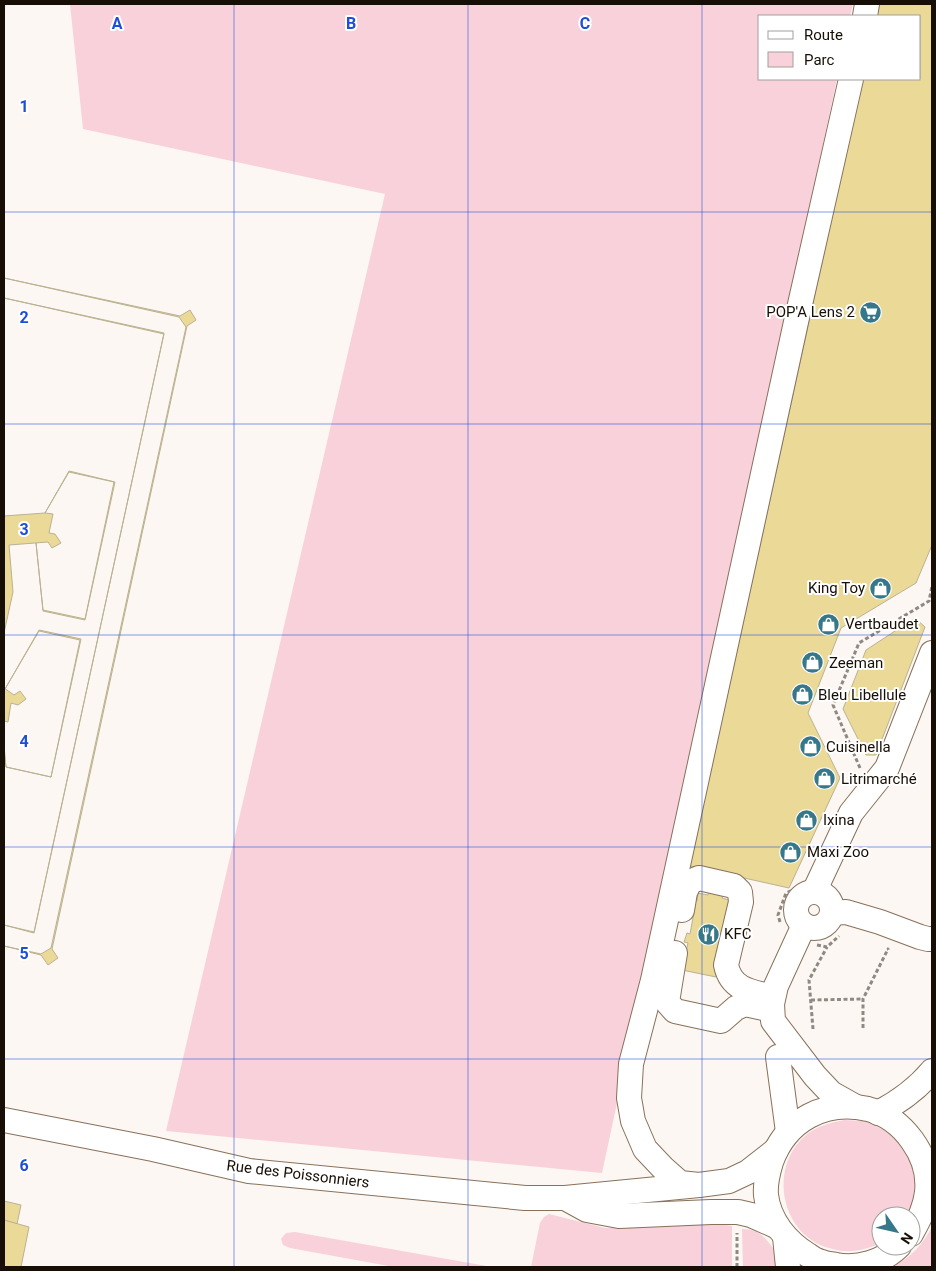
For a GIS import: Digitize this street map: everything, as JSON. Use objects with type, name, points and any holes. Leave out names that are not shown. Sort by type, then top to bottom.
[{"type":"street","points":[[699,1185],[680,1183],[662,1168],[645,1149],[631,1113],[629,1098],[631,1064],[653,980],[851,80]]},
{"type":"street","points":[[806,890],[820,893],[830,901],[832,913],[830,919],[821,927],[810,928],[804,925],[798,916],[797,905],[852,813],[887,768],[932,653]]},
{"type":"street","points":[[773,1009],[745,1004],[736,1008],[720,1022],[675,1011],[666,1002],[685,892],[690,882],[699,878],[734,886],[740,892],[742,902],[726,965],[728,974],[744,990],[773,1009],[815,1076],[831,1093],[891,1120],[906,1132],[925,1142],[927,1191],[921,1216]]},
{"type":"street","points":[[832,913],[846,912],[920,937],[932,939]]},
{"type":"street","points":[[773,1009],[776,986],[804,925]]},
{"type":"street","points":[[778,1057],[782,1141],[768,1170],[766,1195],[770,1210],[791,1249]]},
{"type":"street","points":[[867,1110],[894,1105],[920,1085],[932,1071]]},
{"type":"street","name":"Rue des Poissonniers","points":[[4,1120],[153,1149],[249,1171],[525,1198],[565,1198],[729,1181],[748,1172],[802,1120],[819,1111],[838,1107],[867,1110]]},
{"type":"street","name":"Rue des Poissonniers","points":[[565,1198],[587,1210],[619,1216],[711,1212],[738,1212],[751,1215],[791,1249],[820,1262],[847,1267],[869,1265],[886,1256]]},
{"type":"path","points":[[862,774],[833,706],[859,643],[929,601],[932,588]]},
{"type":"path","points":[[780,925],[778,915],[786,893],[806,890]]},
{"type":"path","points":[[863,1028],[863,999],[888,950],[880,945]]},
{"type":"path","points":[[813,1029],[809,980],[827,947]]},
{"type":"path","points":[[811,1000],[863,999]]},
{"type":"green space","points":[[70,4],[853,4],[850,15],[758,15],[758,80],[837,80],[602,1173],[166,1131],[385,194],[83,129]]},
{"type":"green space","points":[[844,1120],[865,1121],[884,1130],[900,1144],[911,1162],[915,1183],[912,1205],[871,1206],[871,1247],[868,1248],[842,1251],[813,1241],[800,1230],[791,1215],[785,1199],[786,1165],[793,1149],[809,1133],[818,1127]]},
{"type":"green space","points":[[549,1214],[605,1228],[713,1223],[732,1226],[732,1267],[531,1267],[540,1223]]},
{"type":"green space","points":[[932,1227],[932,1267],[893,1267],[909,1256],[921,1256],[921,1244]]},
{"type":"green space","points":[[742,1229],[752,1230],[760,1234],[773,1248],[778,1246],[783,1267],[743,1267]]},
{"type":"green space","points":[[295,1232],[492,1267],[394,1267],[290,1248],[283,1245],[281,1239],[286,1233]]},
{"type":"building","name":"POP'A Lens 2","points":[[878,4],[932,4],[932,545],[916,583],[841,628],[808,713],[840,778],[789,888],[690,866],[862,80],[921,80],[921,15],[875,15]]},
{"type":"building","points":[[4,278],[180,316],[190,310],[196,320],[187,326],[52,949],[58,958],[48,965],[41,955],[4,946],[41,954],[51,948],[186,327],[179,317]]},
{"type":"building","points":[[4,298],[164,333],[164,334]]},
{"type":"building","points":[[69,471],[115,482],[85,620],[43,611],[36,543],[43,610],[85,619],[114,482],[69,472],[45,513]]},
{"type":"building","points":[[53,514],[49,533],[55,534],[61,543],[52,548],[48,542],[9,545],[13,592],[4,633],[4,516]]},
{"type":"building","points":[[915,618],[925,627],[876,755],[866,755],[843,709],[866,650]]},
{"type":"building","points":[[39,630],[81,639],[51,777],[80,640],[39,631],[5,689]]},
{"type":"building","points":[[99,633],[34,933],[4,925],[34,932]]},
{"type":"building","points":[[4,688],[14,695],[20,691],[26,699],[18,705],[11,703],[8,722],[4,721]]},
{"type":"building","name":"KFC","points":[[709,890],[724,893],[722,898],[733,901],[716,977],[682,970],[688,943],[684,942],[687,933],[690,934],[695,907],[693,906],[694,901],[697,901],[698,893],[708,895]]},
{"type":"building","points":[[4,1201],[21,1205],[17,1224],[4,1220]]},
{"type":"building","points":[[4,1220],[29,1227],[21,1267],[4,1267]]},
{"type":"place","name":"POP'A Lens 2","points":[[871,312]]},
{"type":"place","name":"King Toy","points":[[881,588]]},
{"type":"place","name":"Vertbaudet","points":[[829,624]]},
{"type":"place","name":"Zeeman","points":[[813,663]]},
{"type":"place","name":"Bleu Libellule","points":[[802,695]]},
{"type":"place","name":"Cuisinella","points":[[810,747]]},
{"type":"place","name":"Litrimarché","points":[[825,779]]},
{"type":"place","name":"Ixina","points":[[807,820]]},
{"type":"place","name":"Maxi Zoo","points":[[791,852]]},
{"type":"place","name":"KFC","points":[[708,934]]}]
